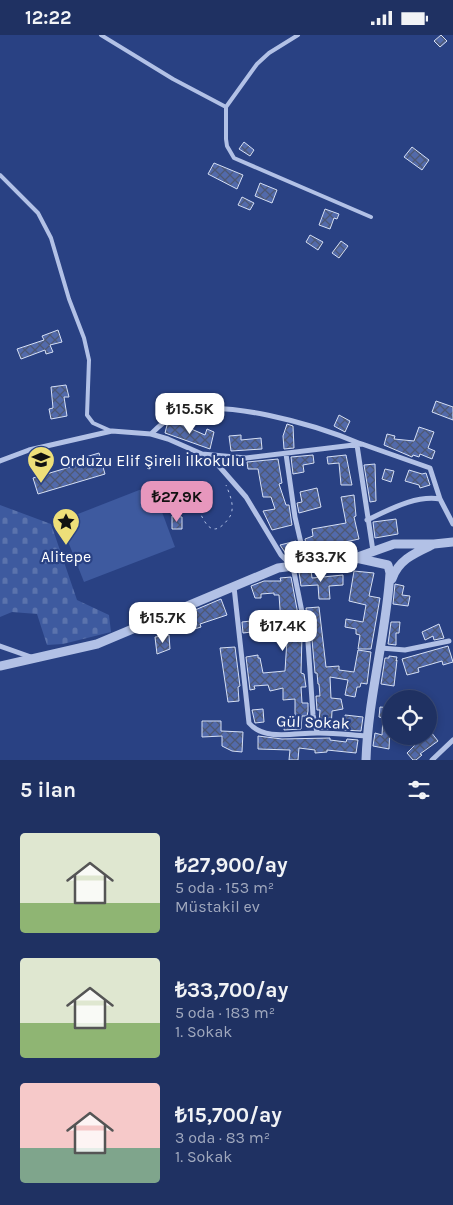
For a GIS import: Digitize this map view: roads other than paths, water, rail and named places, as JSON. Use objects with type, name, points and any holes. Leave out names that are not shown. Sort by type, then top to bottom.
[{"type":"street","points":[[151,434],[176,415],[206,409],[226,409],[290,421],[331,432],[359,444],[430,468],[440,499],[453,524]]},
{"type":"street","points":[[0,461],[29,450],[112,431],[151,434],[184,445],[202,454],[227,473],[246,497],[281,555],[293,567],[308,642],[313,715],[317,732]]},
{"type":"street","points":[[202,454],[246,458],[359,444]]},
{"type":"street","points":[[359,444],[367,520],[373,551]]},
{"type":"street","points":[[286,454],[295,517],[304,556],[314,563]]},
{"type":"street","points":[[367,520],[404,504],[427,499],[440,499]]},
{"type":"street","points":[[0,665],[97,644],[267,572],[355,557],[390,545],[453,542]]},
{"type":"street","points":[[355,557],[394,566],[434,544]]},
{"type":"street","points":[[366,760],[366,736],[389,591],[390,573],[388,565],[383,559],[383,552],[390,545],[396,545],[403,549],[402,562],[394,573],[389,591]]},
{"type":"street","name":"Gül Sokak","points":[[234,587],[249,723],[259,731],[274,734],[317,732],[366,736]]},
{"type":"street","points":[[381,648],[405,650],[449,641]]},
{"type":"street","points":[[0,646],[32,657]]},
{"type":"street","points":[[432,760],[453,740]]},
{"type":"lane","points":[[101,35],[173,79],[226,107]]},
{"type":"lane","points":[[298,35],[269,53],[257,64],[226,107],[227,147],[234,158],[371,217]]},
{"type":"lane","points":[[0,175],[28,202],[48,228],[89,359],[87,415],[94,423],[112,431]]},
{"type":"place","name":"Orduzu Elif Şireli İlkokulu","points":[[41,484]]},
{"type":"place","name":"Alitepe","points":[[66,546]]}]
